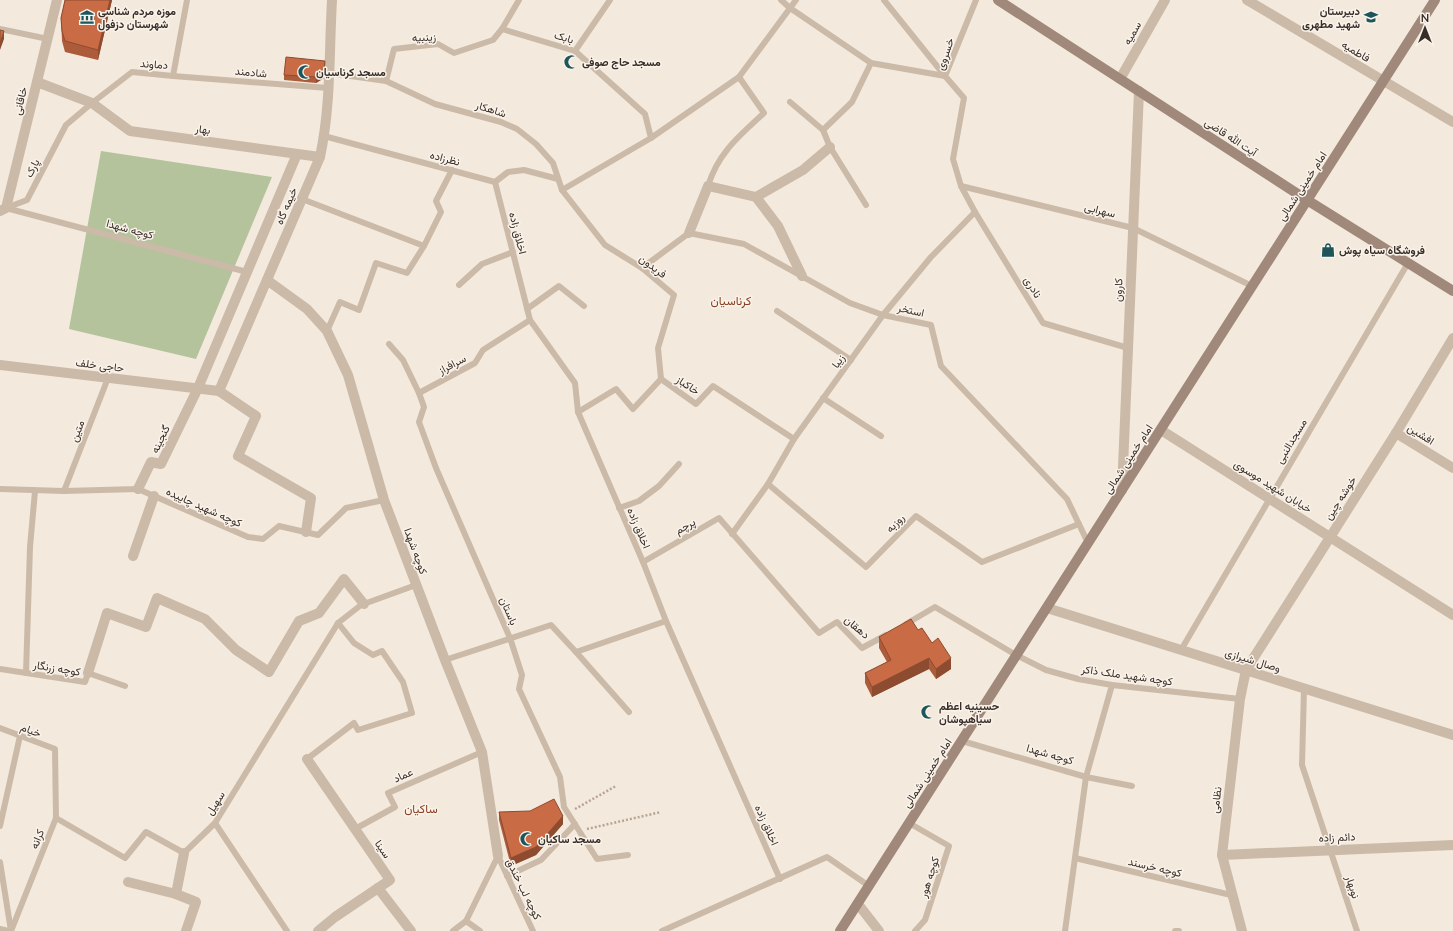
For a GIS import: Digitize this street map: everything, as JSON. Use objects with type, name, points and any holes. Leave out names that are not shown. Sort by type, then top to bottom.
[{"type":"main road","name":"آیت الله قاضی","points":[[998,0],[1307,200],[1453,291]]},
{"type":"main road","name":"امام خمینی شمالی","points":[[840,931],[1435,0]]},
{"type":"street","name":"خاقانی","points":[[3,209],[57,0]]},
{"type":"street","name":"خیمه گاه","points":[[219,391],[320,157],[324,136],[328,88],[332,0]]},
{"type":"street","name":"سمیه","points":[[1120,79],[1166,0]]},
{"type":"street","name":"فاطمیه","points":[[1247,0],[1453,122]]},
{"type":"street","name":"بهار","points":[[37,82],[92,103],[130,131],[320,157]]},
{"type":"street","name":"کارون","points":[[1122,490],[1139,91]]},
{"type":"street","points":[[756,197],[803,170],[830,147]]},
{"type":"street","points":[[297,154],[198,388],[219,391],[256,416],[238,456],[311,498],[306,532]]},
{"type":"street","points":[[689,233],[708,186],[756,197],[778,226],[802,276]]},
{"type":"street","name":"کوچه شهدا","points":[[267,280],[307,309],[326,331],[348,375],[384,500],[482,752],[498,856]]},
{"type":"street","name":"خوشه چین","points":[[1246,670],[1396,433],[1453,338]]},
{"type":"street","name":"حاجی خلف","points":[[0,365],[198,388]]},
{"type":"street","name":"گنجینه","points":[[138,488],[151,462],[161,464],[198,388]]},
{"type":"street","name":"خیابان شهید موسوی","points":[[1161,430],[1453,615]]},
{"type":"street","name":"افشین","points":[[1396,433],[1453,468]]},
{"type":"street","points":[[133,556],[154,496]]},
{"type":"street","points":[[88,673],[107,613],[146,627],[157,598],[205,619],[236,650],[269,672],[299,621],[319,613],[344,579],[364,604]]},
{"type":"street","name":"وصال شیرازی","points":[[1047,608],[1453,735]]},
{"type":"street","name":"نظامی","points":[[1242,931],[1231,895],[1222,855],[1240,699],[1246,670]]},
{"type":"street","name":"سینا","points":[[307,760],[390,880],[335,917],[318,931]]},
{"type":"street","name":"دائم زاده","points":[[1222,855],[1330,849],[1453,845]]},
{"type":"street","points":[[176,894],[184,853]]},
{"type":"street","points":[[128,882],[176,894],[196,902],[186,931]]},
{"type":"street","points":[[378,888],[412,931]]},
{"type":"street","points":[[858,904],[879,931]]},
{"type":"lane","name":"دماوند","points":[[66,125],[132,72],[173,76],[187,0]]},
{"type":"lane","name":"زینبیه","points":[[386,81],[394,49],[438,44],[454,53],[493,40],[502,29],[518,0]]},
{"type":"lane","points":[[575,51],[610,0]]},
{"type":"lane","points":[[781,0],[790,8],[870,63],[945,76]]},
{"type":"lane","points":[[562,190],[651,138],[739,77],[796,0]]},
{"type":"lane","points":[[884,0],[945,76]]},
{"type":"lane","name":"خسروی","points":[[961,186],[953,159],[964,98],[945,76],[976,0]]},
{"type":"lane","points":[[0,29],[48,39]]},
{"type":"lane","name":"بابک","points":[[502,29],[575,51],[645,114],[651,138]]},
{"type":"lane","points":[[823,130],[852,102],[870,63]]},
{"type":"lane","points":[[329,73],[386,81]]},
{"type":"lane","name":"شادمند","points":[[173,76],[328,88]]},
{"type":"lane","points":[[708,186],[719,160],[732,144],[764,113],[739,77]]},
{"type":"lane","name":"شاهکار","points":[[386,81],[435,104],[501,122],[517,129],[536,144],[553,163],[562,190]]},
{"type":"lane","points":[[790,102],[823,130],[830,147],[866,205]]},
{"type":"lane","name":"پارک","points":[[3,209],[27,200],[66,125]]},
{"type":"lane","name":"نظرزاده","points":[[324,136],[495,182]]},
{"type":"lane","points":[[326,331],[340,302],[359,310],[376,263],[407,273],[424,246],[442,212],[436,201],[452,170]]},
{"type":"lane","points":[[495,182],[508,172],[524,170],[558,179]]},
{"type":"lane","name":"اخلاق زاده","points":[[495,182],[530,320],[575,383],[578,412],[666,621],[780,879]]},
{"type":"lane","name":"سهرابی","points":[[961,186],[1133,228],[1252,286]]},
{"type":"lane","name":"نادری","points":[[961,186],[975,212],[1043,323],[1128,348]]},
{"type":"lane","name":"فریدون","points":[[562,190],[605,245],[642,268],[674,295],[658,348],[661,379]]},
{"type":"lane","points":[[302,199],[424,246]]},
{"type":"lane","name":"کوچه شهدا","points":[[3,209],[247,272]]},
{"type":"lane","name":"زیبا","points":[[732,534],[768,484],[794,439],[883,315],[931,257],[975,212]]},
{"type":"lane","points":[[642,268],[689,233]]},
{"type":"lane","name":"استخر","points":[[689,233],[744,244],[850,303],[883,315],[931,325],[941,366],[1067,499],[1088,543]]},
{"type":"lane","points":[[459,285],[482,264],[513,252]]},
{"type":"lane","name":"مسجدالنبی","points":[[1181,650],[1408,263]]},
{"type":"lane","points":[[527,309],[559,286],[584,306]]},
{"type":"lane","points":[[777,311],[851,360]]},
{"type":"lane","name":"سرافراز","points":[[419,393],[475,363],[483,350],[530,320]]},
{"type":"lane","name":"باستان","points":[[389,344],[403,360],[419,393],[424,407],[419,422],[436,468],[510,638],[522,675],[518,689],[560,777],[564,807],[597,859],[628,855]]},
{"type":"lane","name":"متین","points":[[64,491],[108,378]]},
{"type":"lane","name":"خاکباز","points":[[578,412],[616,389],[632,409],[661,379],[696,404],[713,386],[794,439]]},
{"type":"lane","points":[[823,398],[881,436]]},
{"type":"lane","points":[[619,508],[639,501],[659,486],[679,464]]},
{"type":"lane","name":"روزبه","points":[[768,484],[866,567],[916,516],[982,562],[1079,524]]},
{"type":"lane","name":"کوچه شهید چاییده","points":[[0,488],[35,491],[64,491],[138,488],[248,537],[263,539],[279,526],[318,535],[346,508],[384,500]]},
{"type":"lane","points":[[26,673],[30,547],[35,491]]},
{"type":"lane","name":"پرچم","points":[[642,562],[719,518],[732,534]]},
{"type":"lane","name":"دهقان","points":[[732,534],[819,633],[837,622],[862,648],[889,633]]},
{"type":"lane","name":"سهیل","points":[[184,853],[215,823],[338,623],[364,604],[416,585]]},
{"type":"lane","points":[[902,626],[935,607],[1016,655]]},
{"type":"lane","points":[[576,652],[666,621]]},
{"type":"lane","points":[[307,760],[354,723],[358,730],[412,713],[403,682],[382,651],[373,656],[354,643],[338,623]]},
{"type":"lane","points":[[445,660],[551,625],[629,712]]},
{"type":"lane","name":"کوچه شهید ملک ذاکر","points":[[1016,655],[1046,670],[1078,679],[1112,685],[1240,699]]},
{"type":"lane","name":"کوچه زرنگار","points":[[0,669],[85,682],[88,673],[126,686]]},
{"type":"lane","points":[[1065,931],[1086,777],[1112,685]]},
{"type":"lane","name":"نوبهار","points":[[1304,688],[1302,765],[1357,931]]},
{"type":"lane","name":"خیام","points":[[0,728],[55,750]]},
{"type":"lane","points":[[0,826],[20,736]]},
{"type":"lane","name":"کوچه شهدا","points":[[962,741],[1086,777],[1132,786]]},
{"type":"lane","name":"کرانه","points":[[10,931],[56,818],[55,750]]},
{"type":"lane","name":"عماد","points":[[355,829],[395,807],[388,793],[482,752]]},
{"type":"lane","points":[[56,818],[125,858],[146,832],[184,853]]},
{"type":"lane","points":[[215,823],[287,931]]},
{"type":"lane","name":"کوچه هور","points":[[909,823],[949,846],[925,920],[915,931]]},
{"type":"lane","points":[[507,876],[541,860],[575,824]]},
{"type":"lane","points":[[453,931],[466,920],[498,856]]},
{"type":"lane","name":"کوچه لب خندق","points":[[498,856],[533,931]]},
{"type":"lane","points":[[662,931],[828,857],[869,886]]},
{"type":"lane","name":"کوچه خرسند","points":[[1075,858],[1231,895]]},
{"type":"lane","points":[[0,862],[10,931],[0,929]]},
{"type":"lane","points":[[466,920],[480,931]]},
{"type":"path","points":[[567,813],[616,786]]},
{"type":"path","points":[[579,831],[661,812]]},
{"type":"green space","points":[[101,151],[272,177],[196,359],[69,329]]},
{"type":"building","points":[[65,0],[110,0],[98,50],[65,41],[62,31],[61,18]]},
{"type":"building","points":[[0,30],[4,31],[0,43]]},
{"type":"building","name":"مسجد کرناسیان","points":[[286,57],[325,61],[324,73],[316,77],[284,75]]},
{"type":"building","points":[[911,619],[918,630],[922,628],[932,643],[938,638],[951,658],[936,669],[929,658],[872,687],[865,673],[891,660],[879,637]]},
{"type":"building","name":"مسجد ساکیان","points":[[554,799],[563,816],[536,847],[511,858],[499,812],[530,811]]},
{"type":"place","name":"موزه مردم شناسی شهرستان دزفول","points":[[87,17]]},
{"type":"place","name":"دبیرستان شهید مطهری","points":[[1371,17]]},
{"type":"place","name":"مسجد حاج صوفی","points":[[571,62]]},
{"type":"place","name":"مسجد کرناسیان","points":[[305,72]]},
{"type":"place","name":"فروشگاه سیاه پوش","points":[[1328,250]]},
{"type":"place","name":"حسینیه اعظم سیاهپوشان","points":[[928,712]]},
{"type":"place","name":"مسجد ساکیان","points":[[527,839]]},
{"type":"district","name":"کرناسیان","points":[[731,301]]},
{"type":"district","name":"ساکیان","points":[[421,809]]}]
